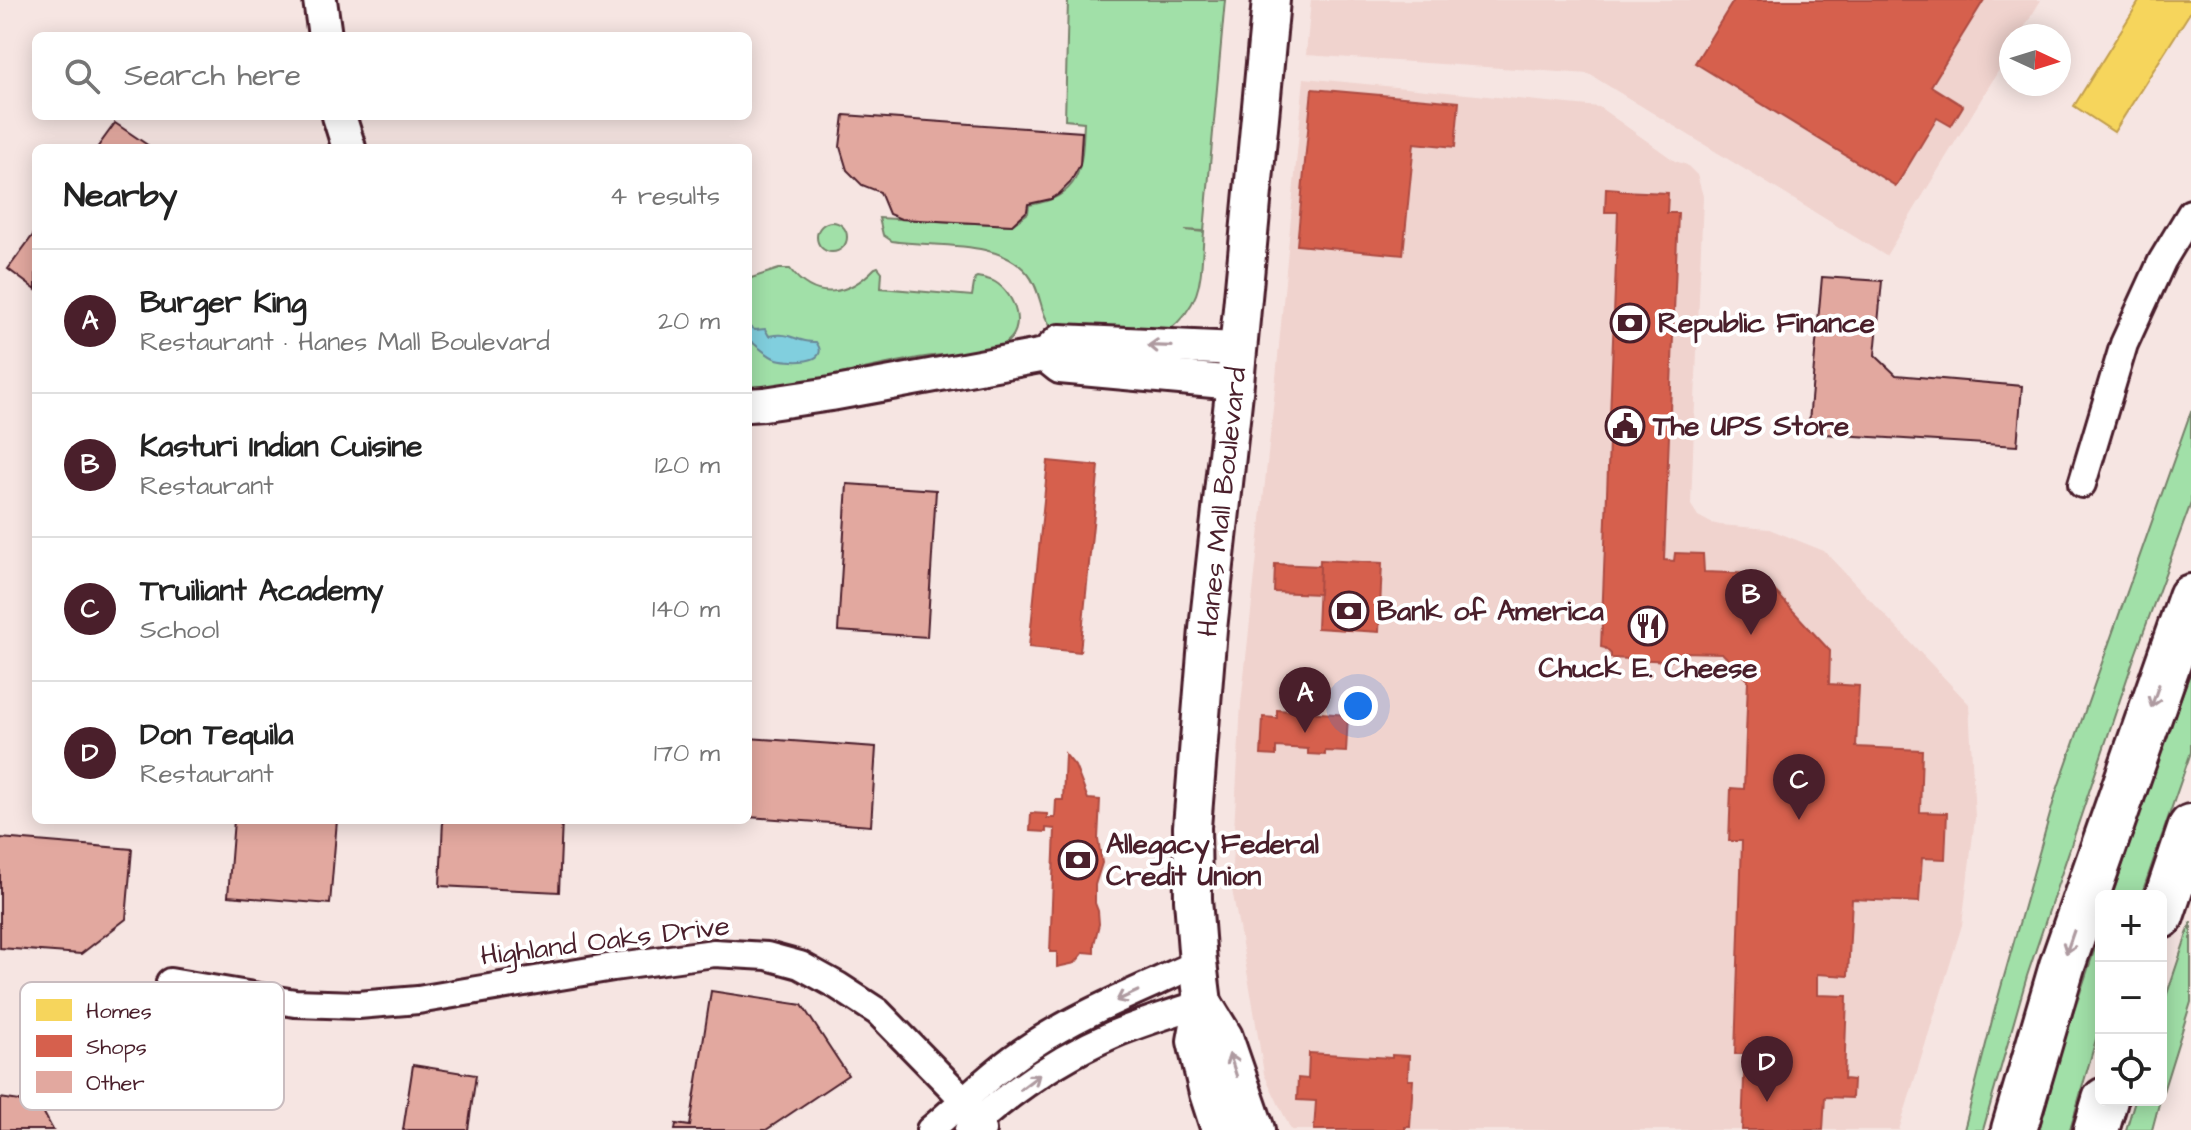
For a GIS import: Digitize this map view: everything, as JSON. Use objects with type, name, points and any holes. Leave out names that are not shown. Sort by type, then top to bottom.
[{"type":"highway","points":[[2014,1130],[2062,966],[2191,597]]},
{"type":"highway","points":[[2167,898],[2191,827]]},
{"type":"highway","points":[[2096,1130],[2103,1106]]},
{"type":"main road","name":"Hanes Mall Boulevard","points":[[1220,1130],[1196,1041],[1203,1003],[1198,963],[1192,827],[1208,629],[1271,0]]},
{"type":"main road","name":"Hanes Mall Boulevard","points":[[1203,1003],[1224,1037],[1256,1130]]},
{"type":"street","points":[[320,0],[324,32]]},
{"type":"street","points":[[340,120],[348,144]]},
{"type":"street","points":[[2082,484],[2124,344],[2162,261],[2191,213]]},
{"type":"street","points":[[752,405],[831,394],[1045,355],[1060,367],[1236,366]]},
{"type":"street","name":"Highland Oaks Drive","points":[[284,1001],[358,1005],[418,1000],[714,953],[767,956],[800,965],[878,1012],[973,1121]]},
{"type":"street","points":[[973,1121],[986,1080],[1030,1047],[1070,1023],[1198,963]]},
{"type":"street","points":[[930,1130],[973,1121],[1040,1074],[1082,1050],[1113,1035],[1203,1003]]},
{"type":"shaded area","points":[[1311,0],[2041,0],[2026,24],[1999,24],[1999,70],[1886,256],[1589,74],[1306,55]]},
{"type":"shaded area","points":[[1304,78],[1599,107],[1675,161],[1687,165],[1697,175],[1703,196],[1691,505],[1698,516],[1711,523],[1769,529],[1824,551],[1969,704],[1975,818],[1962,925],[1899,1130],[1291,1130],[1264,1074],[1231,884],[1241,704]]},
{"type":"green space","points":[[1068,0],[1225,0],[1204,231],[1185,230],[1204,232],[1201,275],[1189,309],[1168,331],[1054,330],[1033,281],[1015,263],[983,250],[892,241],[883,235],[879,218],[1012,225],[1028,213],[1029,205],[1060,195],[1069,187],[1080,166],[1084,122],[1065,120]]},
{"type":"green space","points":[[832,222],[842,227],[847,237],[842,247],[832,252],[822,247],[817,237],[822,227]]},
{"type":"green space","points":[[875,268],[882,272],[881,288],[972,296],[975,278],[993,281],[1013,303],[1016,330],[1004,344],[988,350],[925,357],[794,384],[752,389],[752,278],[779,269],[790,269],[811,287],[832,291],[854,284]]},
{"type":"green space","points":[[2191,411],[2191,503],[2134,658],[2027,976],[1983,1130],[1964,1130],[2056,793]]},
{"type":"green space","points":[[2191,671],[2191,752],[2143,890],[2114,890]]},
{"type":"green space","points":[[2191,922],[2191,1002],[2167,1079],[2167,1034],[2167,994]]},
{"type":"green space","points":[[2095,948],[2095,1043],[2070,1130],[2039,1130]]},
{"type":"green space","points":[[2133,1106],[2158,1106],[2152,1130],[2126,1130]]},
{"type":"water","points":[[752,328],[765,329],[769,336],[784,335],[816,342],[820,349],[814,358],[797,361],[774,358],[752,342]]},
{"type":"building: Homes","points":[[2140,0],[2191,0],[2191,11],[2114,132],[2074,106]]},
{"type":"building: Shops","points":[[1734,0],[1984,0],[1931,86],[1963,106],[1951,126],[1937,118],[1896,186],[1695,63]]},
{"type":"building: Shops","points":[[1312,89],[1459,102],[1455,147],[1414,143],[1403,255],[1297,245]]},
{"type":"building: Shops","points":[[1606,188],[1668,193],[1667,213],[1678,213],[1664,560],[1674,561],[1675,553],[1703,554],[1704,572],[1759,574],[1830,651],[1829,684],[1859,686],[1856,747],[1922,750],[1920,812],[1947,813],[1945,859],[1922,858],[1919,902],[1852,899],[1848,976],[1817,974],[1817,995],[1847,996],[1844,1079],[1853,1080],[1852,1098],[1825,1097],[1823,1130],[1742,1130],[1745,1054],[1735,1054],[1742,841],[1729,841],[1731,788],[1744,789],[1748,680],[1722,653],[1682,652],[1671,661],[1611,658],[1611,654],[1601,647],[1618,212],[1605,212]]},
{"type":"building: Shops","points":[[1048,461],[1099,466],[1080,652],[1029,647]]},
{"type":"building: Shops","name":"Bank of America","points":[[1320,560],[1382,563],[1379,632],[1317,628]]},
{"type":"building: Shops","points":[[1275,564],[1320,566],[1319,594],[1274,592]]},
{"type":"building: Shops","points":[[1277,710],[1348,715],[1346,752],[1308,754],[1308,749],[1276,747],[1276,756],[1261,755],[1263,717],[1277,718]]},
{"type":"building: Shops","name":"Allegacy Federal Credit Union","points":[[1065,754],[1075,766],[1088,799],[1100,800],[1098,839],[1102,863],[1095,885],[1099,924],[1094,953],[1084,952],[1075,963],[1057,967],[1057,952],[1050,952],[1055,829],[1030,831],[1031,813],[1055,818],[1056,800],[1063,800]]},
{"type":"building: Shops","points":[[1309,1053],[1392,1058],[1392,1055],[1409,1056],[1408,1080],[1413,1080],[1410,1127],[1405,1127],[1405,1130],[1314,1130],[1316,1101],[1297,1100],[1298,1078],[1308,1079]]},
{"type":"building: Other","points":[[844,115],[1082,132],[1080,165],[1070,183],[1059,194],[1028,204],[1027,211],[1012,225],[901,219],[889,214],[880,192],[862,185],[847,170],[840,147]]},
{"type":"building: Other","points":[[115,123],[146,144],[100,144]]},
{"type":"building: Other","points":[[32,236],[32,287],[8,269]]},
{"type":"building: Other","points":[[1822,277],[1882,281],[1875,355],[1896,375],[2022,386],[2017,446],[1808,433]]},
{"type":"building: Other","points":[[847,484],[936,490],[927,637],[838,631]]},
{"type":"building: Other","points":[[752,738],[876,747],[871,826],[752,817]]},
{"type":"building: Other","points":[[234,824],[337,824],[330,904],[228,896]]},
{"type":"building: Other","points":[[443,824],[562,824],[559,892],[440,886]]},
{"type":"building: Other","points":[[0,838],[132,849],[126,919],[81,954],[0,948]]},
{"type":"building: Other","points":[[711,991],[802,1005],[848,1075],[766,1130],[675,1130],[676,1124],[690,1126]]},
{"type":"building: Other","points":[[413,1065],[476,1075],[468,1130],[403,1130]]},
{"type":"building: Other","points":[[0,1098],[20,1101],[20,1110],[42,1110],[53,1130],[0,1130]]},
{"type":"place","name":"Republic Finance","points":[[1630,323]]},
{"type":"place","name":"The UPS Store","points":[[1625,426]]},
{"type":"place","name":"Bank of America","points":[[1349,611]]},
{"type":"place","name":"Chuck E. Cheese","points":[[1648,626]]},
{"type":"place","name":"Kasturi Indian Cuisine","points":[[1751,635]]},
{"type":"place","name":"Burger King","points":[[1305,733]]},
{"type":"place","name":"Truiliant Academy","points":[[1799,820]]},
{"type":"place","name":"Allegacy Federal Credit Union","points":[[1078,860]]},
{"type":"place","name":"Don Tequila","points":[[1767,1102]]}]
